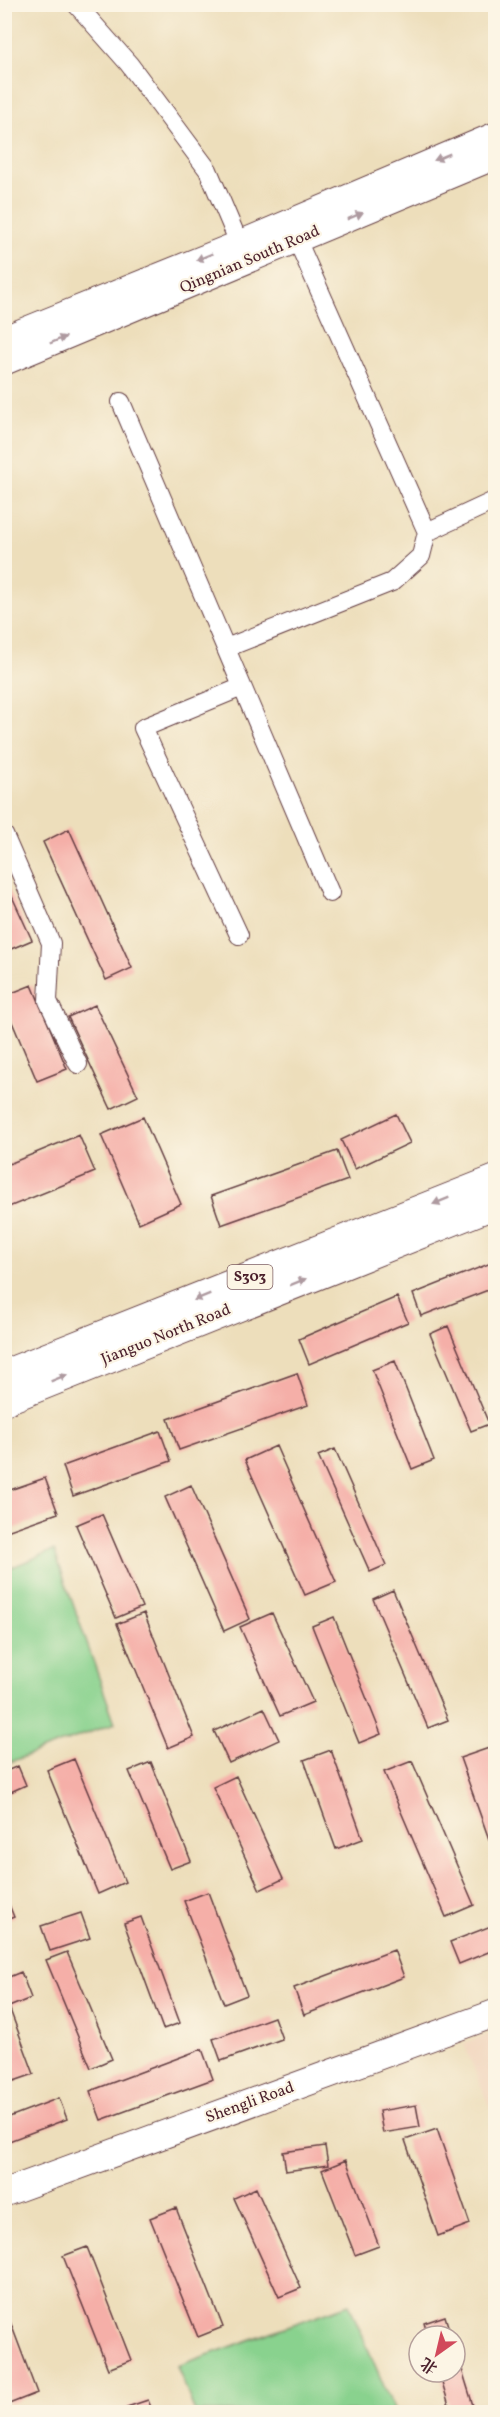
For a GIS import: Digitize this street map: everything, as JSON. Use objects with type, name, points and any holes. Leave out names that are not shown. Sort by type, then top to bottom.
[{"type":"main road","name":"Jianguo North Road","points":[[4,1375],[495,1180]]},
{"type":"main road","name":"Jianguo North Road","points":[[4,1400],[495,1203]]},
{"type":"main road","name":"Shengli Road","points":[[4,2193],[495,2013]]},
{"type":"street","points":[[76,4],[129,64],[208,170],[239,243]]},
{"type":"street","points":[[4,338],[239,243],[495,134]]},
{"type":"street","name":"Qingnian South Road","points":[[4,363],[495,157]]},
{"type":"street","points":[[226,648],[392,582],[422,556],[427,532],[297,240]]},
{"type":"street","points":[[121,402],[330,893]]},
{"type":"street","points":[[427,532],[495,500]]},
{"type":"street","points":[[239,935],[143,728],[242,687]]},
{"type":"street","points":[[4,835],[51,943],[48,1001],[78,1064]]},
{"type":"shaded area","points":[[496,2032],[495,2121],[464,2044]]},
{"type":"green space","points":[[54,1550],[115,1723],[5,1764],[5,1570]]},
{"type":"green space","points":[[349,2304],[395,2412],[195,2412],[177,2366]]},
{"type":"building","points":[[69,829],[132,968],[106,980],[43,842]]},
{"type":"building","points":[[4,879],[32,940],[4,952]]},
{"type":"building","points":[[32,985],[67,1069],[37,1081],[4,1003],[4,996]]},
{"type":"building","points":[[95,1005],[138,1096],[111,1109],[68,1017]]},
{"type":"building","points":[[396,1114],[410,1143],[355,1169],[341,1140]]},
{"type":"building","points":[[143,1117],[181,1204],[139,1223],[101,1135]]},
{"type":"building","points":[[79,1135],[95,1172],[4,1209],[4,1166]]},
{"type":"building","points":[[337,1151],[348,1180],[221,1225],[211,1196]]},
{"type":"building","points":[[496,1261],[496,1287],[421,1316],[413,1294]]},
{"type":"building","points":[[397,1297],[408,1322],[309,1364],[299,1339]]},
{"type":"building","points":[[448,1326],[489,1424],[471,1431],[430,1334]]},
{"type":"building","points":[[395,1361],[434,1460],[412,1469],[372,1370]]},
{"type":"building","points":[[297,1373],[308,1405],[179,1450],[168,1419]]},
{"type":"building","points":[[160,1431],[171,1461],[73,1496],[63,1466]]},
{"type":"building","points":[[276,1446],[336,1582],[305,1595],[245,1460]]},
{"type":"building","points":[[335,1449],[386,1565],[370,1572],[318,1456]]},
{"type":"building","points":[[45,1478],[58,1513],[4,1532],[4,1492]]},
{"type":"building","points":[[191,1485],[250,1619],[224,1631],[165,1497]]},
{"type":"building","points":[[102,1514],[142,1607],[116,1618],[76,1525]]},
{"type":"building","points":[[393,1590],[448,1720],[428,1728],[373,1599]]},
{"type":"building","points":[[144,1613],[194,1737],[168,1748],[117,1624]]},
{"type":"building","points":[[272,1613],[313,1702],[280,1716],[240,1627]]},
{"type":"building","points":[[334,1617],[381,1734],[359,1743],[312,1626]]},
{"type":"building","points":[[264,1708],[279,1740],[229,1763],[214,1731]]},
{"type":"building","points":[[492,1747],[496,1758],[495,1856],[460,1758]]},
{"type":"building","points":[[331,1750],[363,1839],[336,1849],[304,1760]]},
{"type":"building","points":[[74,1759],[125,1882],[98,1894],[47,1770]]},
{"type":"building","points":[[412,1761],[474,1905],[446,1917],[384,1772]]},
{"type":"building","points":[[151,1762],[191,1861],[170,1869],[129,1771]]},
{"type":"building","points":[[18,1766],[26,1785],[4,1795],[4,1772]]},
{"type":"building","points":[[236,1776],[283,1879],[260,1890],[213,1787]]},
{"type":"building","points":[[4,1892],[14,1917],[4,1921]]},
{"type":"building","points":[[208,1892],[247,1995],[224,2004],[184,1901]]},
{"type":"building","points":[[81,1913],[90,1938],[50,1951],[41,1926]]},
{"type":"building","points":[[141,1917],[180,2023],[163,2029],[124,1923]]},
{"type":"building","points":[[496,1924],[496,1949],[459,1964],[450,1942]]},
{"type":"building","points":[[394,1950],[404,1977],[304,2015],[294,1988]]},
{"type":"building","points":[[67,1952],[112,2059],[91,2068],[46,1960]]},
{"type":"building","points":[[21,1972],[31,1998],[9,2007],[34,2074],[14,2081],[4,2055],[4,1979]]},
{"type":"building","points":[[274,2017],[282,2039],[221,2061],[213,2039]]},
{"type":"building","points":[[202,2049],[213,2079],[101,2120],[90,2091]]},
{"type":"building","points":[[59,2098],[67,2119],[4,2143],[4,2119]]},
{"type":"building","points":[[416,2105],[420,2127],[383,2133],[379,2111]]},
{"type":"building","points":[[437,2129],[470,2224],[438,2236],[405,2140]]},
{"type":"building","points":[[325,2146],[328,2165],[286,2171],[283,2152]]},
{"type":"building","points":[[346,2160],[379,2246],[355,2255],[322,2170]]},
{"type":"building","points":[[256,2188],[301,2288],[279,2297],[234,2198]]},
{"type":"building","points":[[176,2208],[223,2327],[198,2337],[150,2218]]},
{"type":"building","points":[[87,2247],[131,2360],[108,2369],[63,2256]]},
{"type":"building","points":[[5,2308],[37,2393],[9,2404],[4,2391]]},
{"type":"building","points":[[445,2316],[447,2324],[424,2324]]},
{"type":"building","points":[[443,2384],[466,2384],[475,2412],[451,2412]]},
{"type":"building","points":[[148,2400],[153,2412],[129,2412],[127,2407]]}]
